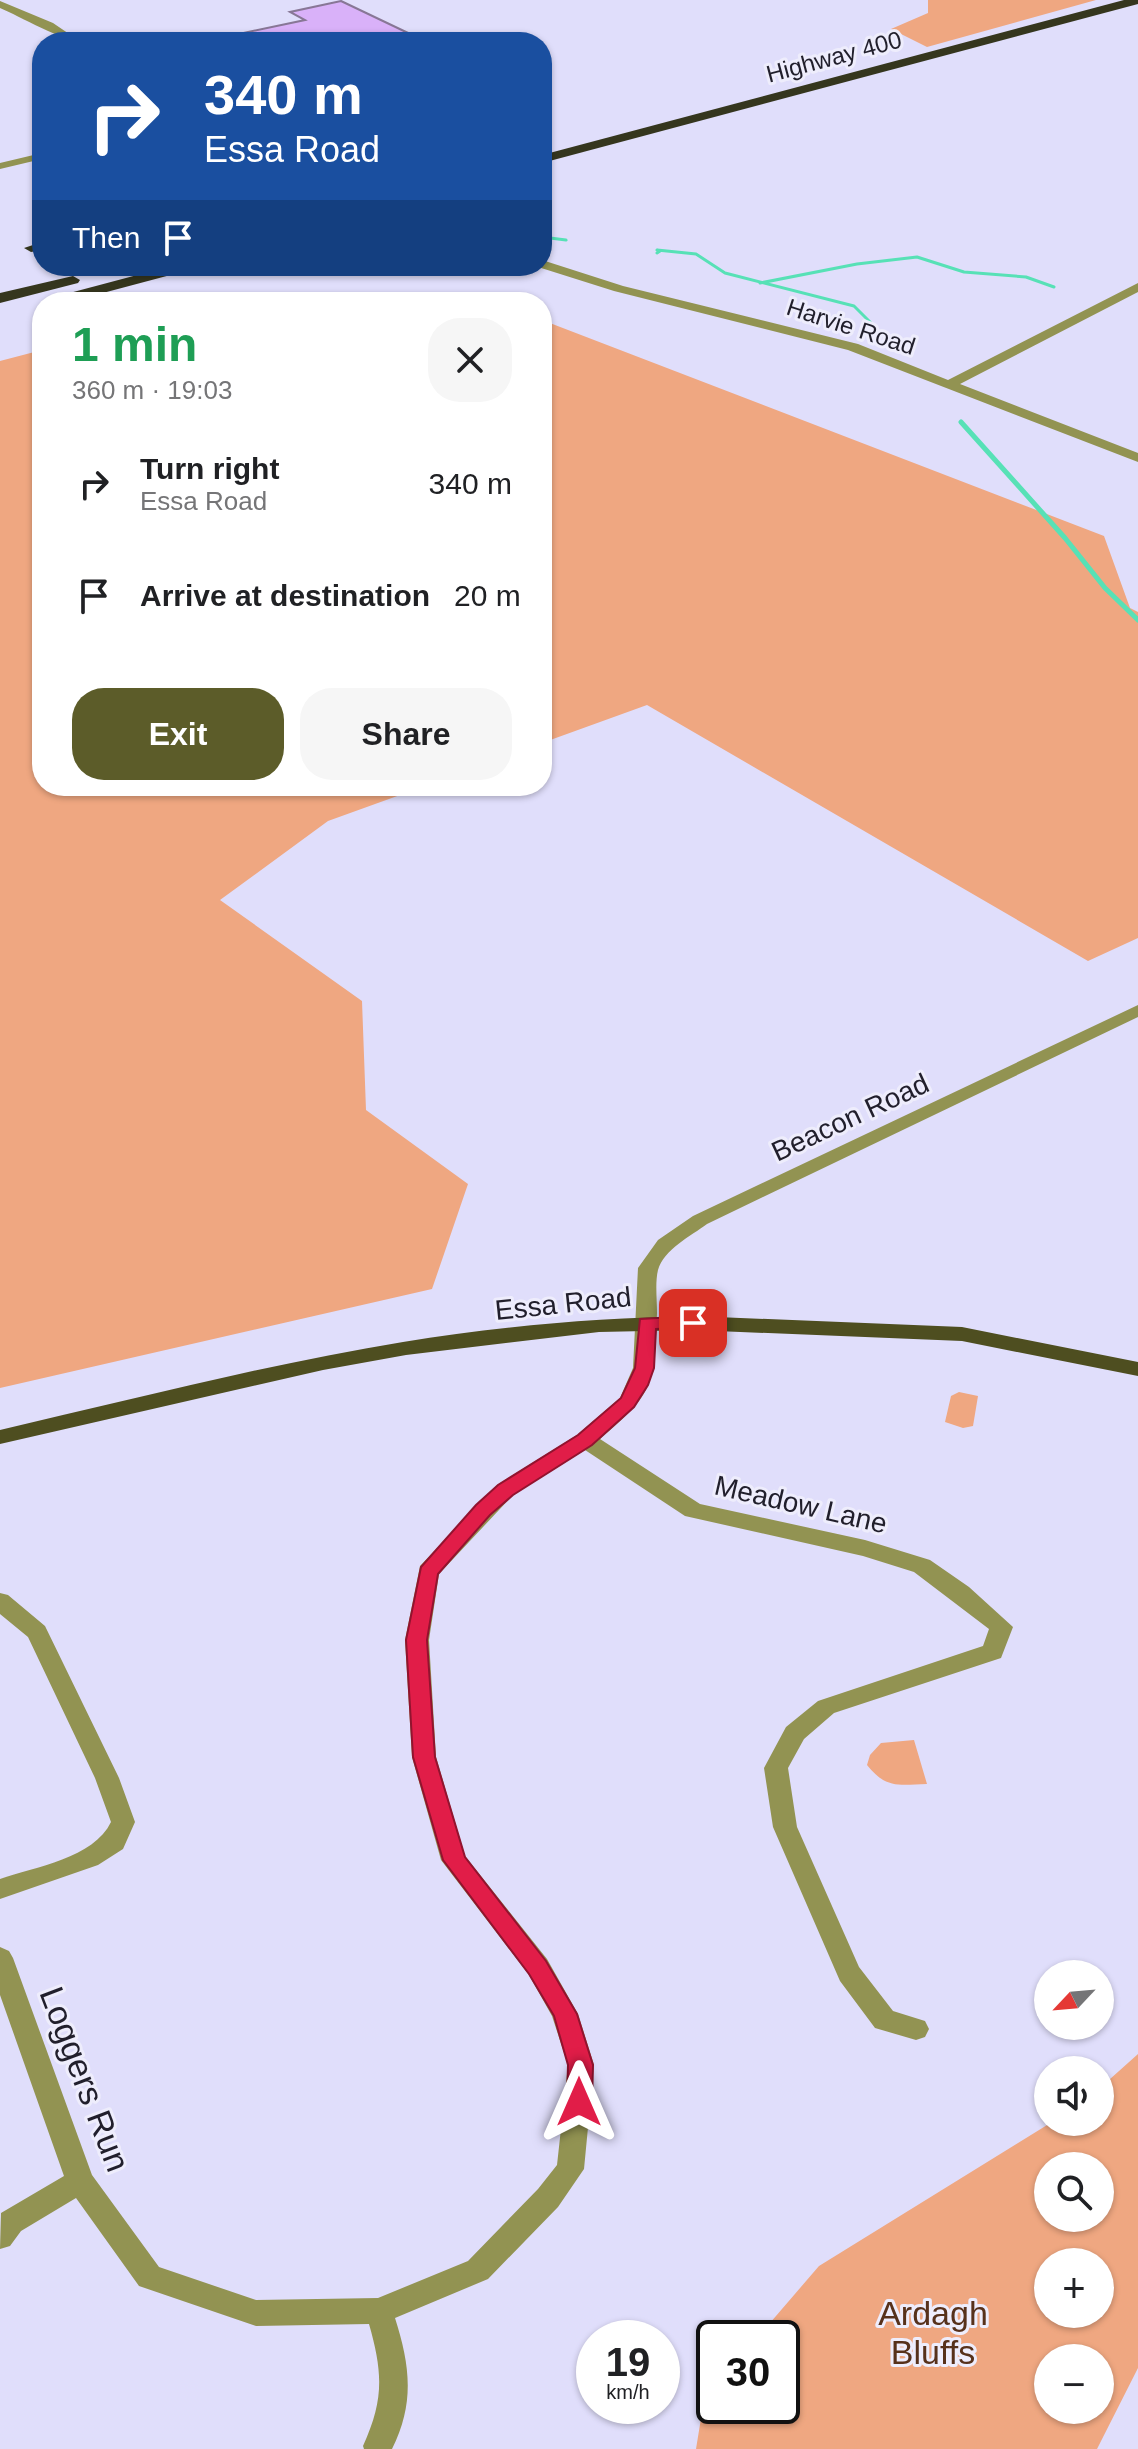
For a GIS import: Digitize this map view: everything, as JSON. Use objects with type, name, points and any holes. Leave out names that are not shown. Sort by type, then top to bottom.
[{"type":"highway","name":"Highway 400","points":[[552,154],[1138,0]]},
{"type":"highway","name":"Highway 400","points":[[552,169],[1062,35]]},
{"type":"highway","points":[[0,298],[87,276]]},
{"type":"highway","points":[[90,292],[150,276]]},
{"type":"main road","name":"Essa Road","points":[[0,1437],[323,1363],[406,1348],[599,1325],[646,1323],[962,1334],[1138,1369]]},
{"type":"street","points":[[0,4],[60,32]]},
{"type":"street","points":[[0,166],[32,158]]},
{"type":"street","name":"Harvie Road","points":[[552,267],[640,294],[805,333],[950,384],[1138,458]]},
{"type":"street","points":[[950,384],[1138,287]]},
{"type":"street","name":"Beacon Road","points":[[646,1323],[648,1268],[665,1245],[700,1220],[1138,1010]]},
{"type":"street","name":"Loggers Run","points":[[0,1958],[80,2181],[149,2277],[256,2313],[379,2311],[478,2270],[548,2198],[570,2169],[581,2065],[565,2014],[538,1967],[454,1860],[424,1757],[417,1640],[428,1572],[505,1490],[585,1440],[628,1403],[639,1385],[644,1368],[646,1323]]},
{"type":"street","name":"Meadow Lane","points":[[585,1440],[693,1510],[865,1548],[922,1566],[961,1593],[1001,1627],[993,1652],[826,1707],[795,1733],[776,1768],[785,1827],[849,1973],[884,2020],[916,2029]]},
{"type":"street","points":[[0,1601],[37,1632],[107,1778],[123,1822],[114,1842],[89,1858],[0,1889]]},
{"type":"street","points":[[0,2237],[11,2222],[80,2181]]},
{"type":"street","points":[[376,2448],[392,2421],[396,2387],[390,2348],[379,2311]]},
{"type":"green space","points":[[928,0],[1096,0],[927,47],[891,29],[928,13]]},
{"type":"green space","points":[[552,324],[1104,536],[1130,608],[1138,612],[1138,938],[1088,961],[647,705],[552,739]]},
{"type":"green space","points":[[32,353],[32,796],[397,796],[328,821],[220,900],[362,1001],[366,1110],[468,1184],[432,1289],[0,1388],[0,361]]},
{"type":"green space","points":[[959,1392],[978,1396],[973,1426],[963,1428],[945,1422],[951,1396]]},
{"type":"green space","points":[[914,1740],[927,1784],[887,1782],[867,1765],[870,1755],[881,1743]]},
{"type":"green space","name":"Ardagh Bluffs","points":[[1138,2054],[1138,2368],[1114,2415],[1114,2344],[1034,2344],[1034,2424],[1110,2424],[1097,2449],[696,2449],[700,2424],[800,2424],[800,2320],[772,2320],[819,2266],[1034,2133],[1034,2136],[1114,2136],[1114,2075]]},
{"type":"building","points":[[341,1],[406,32],[248,32],[305,20],[290,12]]},
{"type":"waterway","points":[[552,238],[566,240]]},
{"type":"waterway","points":[[657,253],[660,251],[657,250],[696,254],[725,273],[762,283]]},
{"type":"waterway","points":[[762,283],[857,264],[917,257],[964,272],[1026,277],[1054,287]]},
{"type":"waterway","points":[[762,283],[854,306],[872,324]]},
{"type":"waterway","points":[[961,422],[1065,538],[1105,588],[1138,620]]},
{"type":"route","points":[[579,2102],[581,2065],[565,2014],[538,1967],[454,1860],[424,1757],[417,1640],[428,1572],[505,1490],[585,1440],[628,1403],[639,1385],[644,1368],[646,1323],[693,1323]]}]
